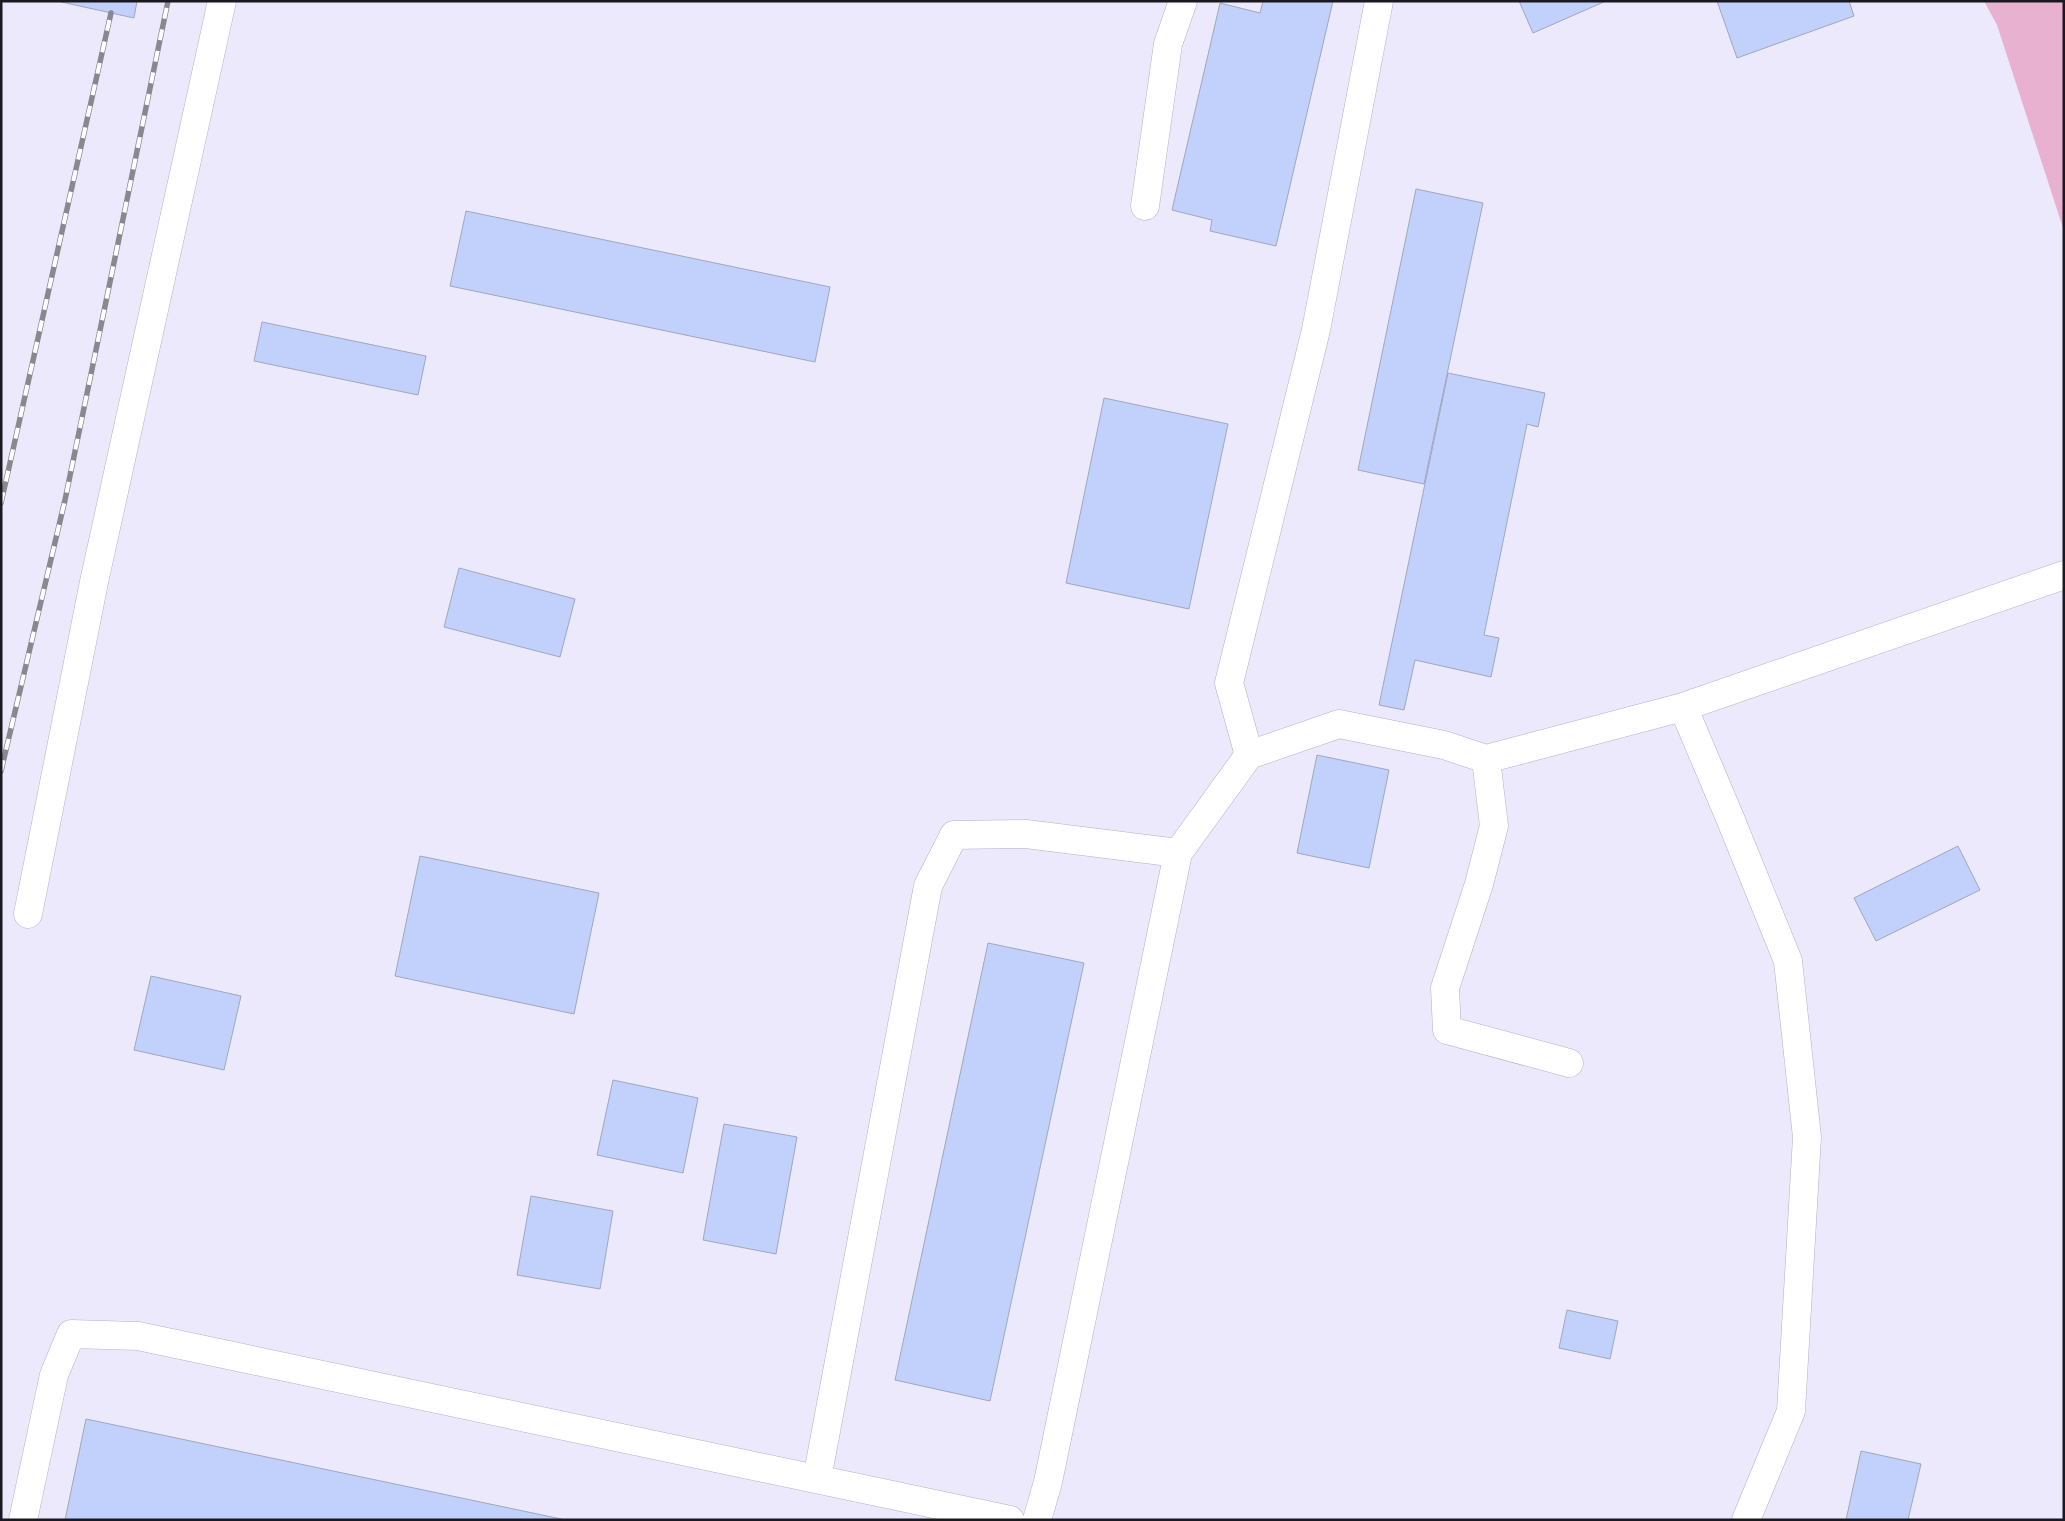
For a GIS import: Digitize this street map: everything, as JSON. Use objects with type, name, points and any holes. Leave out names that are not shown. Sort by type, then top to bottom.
[{"type":"lane","points":[[28,914],[94,582],[222,1]]},
{"type":"lane","points":[[1145,206],[1168,44],[1183,1]]},
{"type":"lane","points":[[1249,754],[1229,683],[1316,330],[1379,1]]},
{"type":"lane","points":[[1037,1520],[1048,1482],[1178,852],[1249,754],[1339,724],[1444,745],[1486,759],[1683,707],[2064,575]]},
{"type":"lane","points":[[1683,707],[1788,961],[1807,1137],[1791,1410],[1746,1520]]},
{"type":"lane","points":[[1486,759],[1494,826],[1479,884],[1445,988],[1447,1030],[1569,1063]]},
{"type":"lane","points":[[816,1479],[928,886],[954,835],[1026,834],[1178,852]]},
{"type":"lane","points":[[22,1520],[54,1375],[71,1334],[138,1336],[1010,1520]]},
{"type":"shaded area","points":[[1,1],[2064,1],[2064,1520],[1,1520]]},
{"type":"shaded area","points":[[1984,1],[2064,1],[2064,231],[1997,25]]},
{"type":"building","points":[[57,1],[137,1],[134,18]]},
{"type":"building","points":[[1263,1],[1333,1],[1276,246],[1210,231],[1212,220],[1172,210],[1220,3],[1260,13]]},
{"type":"building","points":[[1519,1],[1606,1],[1533,33]]},
{"type":"building","points":[[1717,1],[1849,1],[1854,16],[1737,58]]},
{"type":"building","points":[[1416,189],[1483,203],[1424,484],[1358,470]]},
{"type":"building","points":[[466,211],[830,287],[815,362],[450,286]]},
{"type":"building","points":[[262,322],[426,356],[418,395],[254,361]]},
{"type":"building","points":[[1448,373],[1545,393],[1538,427],[1527,424],[1484,635],[1499,638],[1491,677],[1415,660],[1404,710],[1379,705]]},
{"type":"building","points":[[1104,398],[1228,424],[1189,609],[1066,583]]},
{"type":"building","points":[[459,568],[575,599],[560,657],[444,627]]},
{"type":"building","points":[[1317,755],[1389,770],[1369,868],[1297,853]]},
{"type":"building","points":[[1958,846],[1980,890],[1876,941],[1854,898]]},
{"type":"building","points":[[420,856],[599,893],[574,1014],[395,976]]},
{"type":"building","points":[[988,943],[1084,963],[990,1401],[895,1380]]},
{"type":"building","points":[[151,976],[241,996],[224,1070],[134,1050]]},
{"type":"building","points":[[613,1080],[698,1098],[683,1173],[597,1155]]},
{"type":"building","points":[[724,1124],[797,1137],[776,1254],[703,1240]]},
{"type":"building","points":[[531,1196],[613,1211],[600,1289],[517,1275]]},
{"type":"building","points":[[1567,1310],[1618,1321],[1610,1359],[1559,1348]]},
{"type":"building","points":[[86,1419],[566,1520],[65,1520]]},
{"type":"building","points":[[1861,1451],[1921,1464],[1908,1520],[1846,1520]]},
{"type":"railway","points":[[1,771],[65,500],[168,1]]},
{"type":"railway","points":[[1,503],[111,13]]}]
